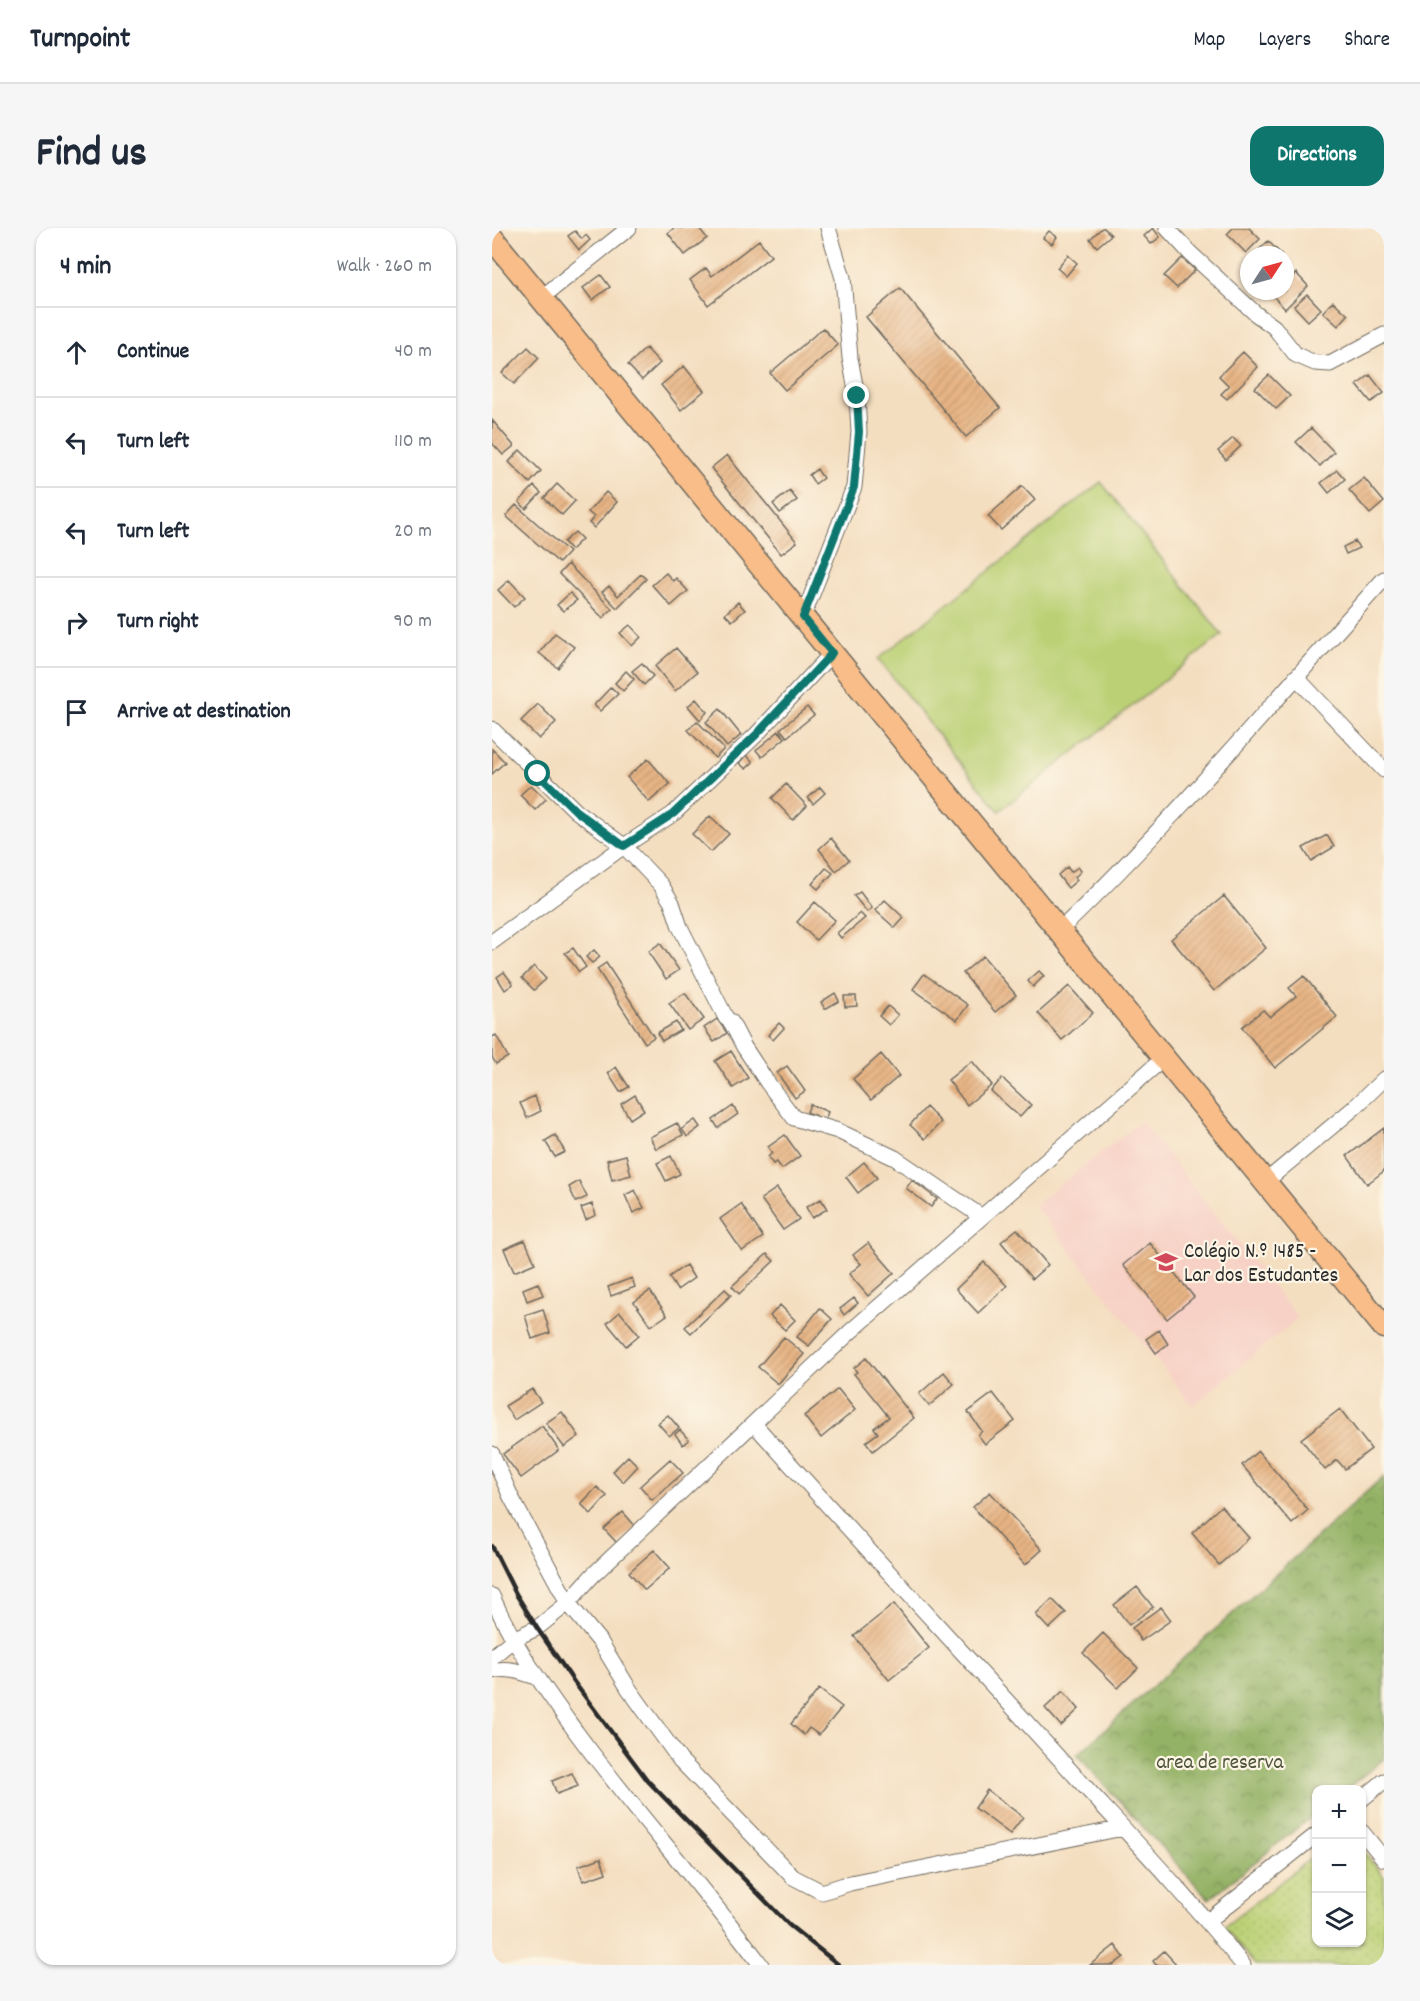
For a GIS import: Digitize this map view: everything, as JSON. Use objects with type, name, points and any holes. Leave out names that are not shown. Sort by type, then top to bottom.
[{"type":"main road","points":[[492,238],[1384,1327]]},
{"type":"street","points":[[541,298],[629,228]]},
{"type":"street","points":[[803,617],[854,487],[859,432],[843,278],[828,228]]},
{"type":"street","points":[[1167,228],[1190,254],[1256,314],[1274,327],[1296,356],[1315,363],[1330,364],[1384,335]]},
{"type":"street","points":[[1059,930],[1110,882],[1151,838],[1384,579]]},
{"type":"street","points":[[492,942],[624,846],[673,814],[756,735],[832,653]]},
{"type":"street","points":[[1296,677],[1384,770]]},
{"type":"street","points":[[492,729],[576,811],[624,846],[661,885],[672,903],[680,927],[726,1018],[731,1022],[767,1082],[794,1118],[838,1131],[895,1158],[982,1217]]},
{"type":"street","points":[[492,1657],[515,1638],[537,1628],[568,1603],[592,1576],[850,1332],[1164,1058]]},
{"type":"street","points":[[1265,1182],[1354,1108],[1384,1079]]},
{"type":"street","points":[[753,1424],[874,1559],[981,1670],[1208,1921],[1243,1965]]},
{"type":"street","points":[[492,1454],[568,1603],[601,1643],[629,1689],[680,1760],[793,1877],[822,1892],[850,1883],[1123,1828]]},
{"type":"street","points":[[492,1596],[536,1677],[614,1783],[695,1879],[761,1965]]},
{"type":"street","points":[[492,1671],[501,1669],[536,1677]]},
{"type":"street","points":[[1366,1796],[1384,1781]]},
{"type":"street","points":[[1366,1837],[1384,1859]]},
{"type":"street","points":[[1208,1921],[1312,1839]]},
{"type":"shaded area","name":"Colégio N.º 1485 - Lar dos Estudantes","points":[[1141,1121],[1298,1318],[1193,1406],[1034,1205]]},
{"type":"green space","points":[[1101,482],[1222,635],[999,811],[878,659]]},
{"type":"green space","name":"area de reserva","points":[[1384,1476],[1384,1759],[1351,1785],[1312,1785],[1312,1816],[1209,1899],[1077,1755]]},
{"type":"green space","points":[[1366,1854],[1384,1877],[1384,1965],[1255,1965],[1224,1927],[1312,1857],[1312,1947],[1366,1947]]},
{"type":"building","points":[[674,228],[699,228],[707,238],[685,255],[668,233]]},
{"type":"building","points":[[1102,228],[1111,235],[1097,247],[1090,239]]},
{"type":"building","points":[[1153,228],[1160,237],[1151,244],[1144,236]]},
{"type":"building","points":[[1233,228],[1249,228],[1260,239],[1253,246],[1240,247],[1227,234]]},
{"type":"building","points":[[575,231],[582,239],[586,235],[590,240],[579,250],[568,236]]},
{"type":"building","points":[[1049,231],[1057,237],[1052,244],[1043,238]]},
{"type":"building","points":[[759,240],[771,256],[708,305],[690,280],[706,268],[712,276]]},
{"type":"building","points":[[1268,241],[1273,246],[1263,246]]},
{"type":"building","points":[[1068,255],[1077,263],[1066,276],[1057,268]]},
{"type":"building","points":[[1182,258],[1195,270],[1177,288],[1164,276]]},
{"type":"building","points":[[1296,273],[1308,286],[1294,300],[1294,275]]},
{"type":"building","points":[[601,275],[610,287],[592,300],[583,288]]},
{"type":"building","points":[[900,288],[1000,408],[966,437],[866,317]]},
{"type":"building","points":[[1307,294],[1321,309],[1308,321],[1294,306]]},
{"type":"building","points":[[1277,300],[1294,300],[1285,309]]},
{"type":"building","points":[[1333,301],[1348,315],[1338,326],[1323,312]]},
{"type":"building","points":[[823,328],[838,345],[785,390],[770,373]]},
{"type":"building","points":[[528,347],[539,358],[514,384],[502,373]]},
{"type":"building","points":[[646,348],[660,363],[642,380],[628,365]]},
{"type":"building","points":[[1243,352],[1258,367],[1227,399],[1221,394],[1229,386],[1219,376]]},
{"type":"building","points":[[684,366],[704,391],[681,410],[661,385]]},
{"type":"building","points":[[1269,375],[1290,396],[1276,409],[1255,388]]},
{"type":"building","points":[[1370,375],[1384,393],[1371,402],[1357,385]]},
{"type":"building","points":[[492,420],[514,446],[503,455],[492,443]]},
{"type":"building","points":[[1311,428],[1334,452],[1320,466],[1296,442]]},
{"type":"building","points":[[1233,438],[1241,446],[1226,460],[1218,451]]},
{"type":"building","points":[[520,450],[541,471],[530,483],[509,462]]},
{"type":"building","points":[[727,455],[797,542],[781,554],[711,468]]},
{"type":"building","points":[[817,469],[823,478],[815,484],[809,475]]},
{"type":"building","points":[[1337,470],[1345,479],[1329,493],[1321,483]]},
{"type":"building","points":[[1364,478],[1384,502],[1370,514],[1349,490]]},
{"type":"building","points":[[557,484],[575,501],[562,515],[544,498]]},
{"type":"building","points":[[534,486],[541,493],[526,509],[519,502]]},
{"type":"building","points":[[1022,486],[1035,500],[1001,530],[988,516]]},
{"type":"building","points":[[790,491],[797,500],[780,513],[773,504]]},
{"type":"building","points":[[606,492],[617,502],[594,528],[589,523],[594,517],[588,512]]},
{"type":"building","points":[[516,505],[569,552],[559,563],[506,516]]},
{"type":"building","points":[[575,532],[582,539],[571,550],[564,542]]},
{"type":"building","points":[[1355,541],[1359,548],[1346,554],[1343,547]]},
{"type":"building","points":[[568,564],[612,609],[603,618],[559,574]]},
{"type":"building","points":[[666,573],[673,581],[676,578],[688,591],[671,606],[652,585]]},
{"type":"building","points":[[641,574],[646,579],[617,608],[602,592],[609,586],[618,596]]},
{"type":"building","points":[[509,580],[525,597],[514,607],[498,590]]},
{"type":"building","points":[[570,593],[577,600],[563,611],[557,605]]},
{"type":"building","points":[[738,602],[745,610],[732,621],[725,614]]},
{"type":"building","points":[[630,625],[641,637],[632,646],[620,633]]},
{"type":"building","points":[[555,633],[574,647],[558,668],[539,653]]},
{"type":"building","points":[[676,648],[697,672],[675,691],[655,666]]},
{"type":"building","points":[[642,663],[653,676],[644,685],[632,671]]},
{"type":"building","points":[[626,671],[634,679],[623,691],[615,683]]},
{"type":"building","points":[[611,687],[618,694],[600,711],[594,705]]},
{"type":"building","points":[[696,699],[707,712],[700,720],[688,706]]},
{"type":"building","points":[[538,704],[556,722],[539,739],[521,721]]},
{"type":"building","points":[[807,707],[814,715],[787,737],[780,729]]},
{"type":"building","points":[[720,709],[741,735],[727,747],[706,722]]},
{"type":"building","points":[[697,721],[724,749],[715,758],[688,730]]},
{"type":"building","points":[[779,731],[785,738],[762,757],[756,750]]},
{"type":"building","points":[[492,749],[505,762],[492,774]]},
{"type":"building","points":[[746,755],[753,762],[746,769],[739,763]]},
{"type":"building","points":[[648,759],[670,784],[649,802],[627,777]]},
{"type":"building","points":[[786,784],[807,806],[793,820],[772,798]]},
{"type":"building","points":[[531,785],[546,799],[535,810],[520,795]]},
{"type":"building","points":[[820,787],[825,793],[813,804],[808,798]]},
{"type":"building","points":[[710,816],[729,834],[711,852],[692,834]]},
{"type":"building","points":[[1327,835],[1334,847],[1311,861],[1303,848]]},
{"type":"building","points":[[831,838],[849,860],[836,871],[819,849]]},
{"type":"building","points":[[1067,867],[1071,872],[1078,867],[1081,871],[1075,877],[1077,880],[1068,888],[1058,875]]},
{"type":"building","points":[[826,868],[833,873],[818,889],[812,884]]},
{"type":"building","points":[[860,892],[872,908],[867,912],[854,896]]},
{"type":"building","points":[[1224,896],[1266,948],[1214,991],[1171,939]]},
{"type":"building","points":[[885,900],[904,918],[895,928],[875,910]]},
{"type":"building","points":[[815,902],[835,920],[816,940],[797,922]]},
{"type":"building","points":[[860,913],[865,918],[841,938],[837,933]]},
{"type":"building","points":[[660,943],[679,970],[666,979],[648,952]]},
{"type":"building","points":[[573,948],[586,967],[579,972],[565,953]]},
{"type":"building","points":[[594,950],[600,957],[592,963],[586,957]]},
{"type":"building","points":[[983,956],[1016,995],[995,1012],[963,973]]},
{"type":"building","points":[[606,963],[654,1037],[645,1043],[597,969]]},
{"type":"building","points":[[534,966],[546,979],[534,990],[522,978]]},
{"type":"building","points":[[1039,971],[1044,976],[1033,987],[1028,981]]},
{"type":"building","points":[[504,972],[513,984],[505,990],[497,977]]},
{"type":"building","points":[[924,974],[968,1005],[957,1020],[913,989]]},
{"type":"building","points":[[1304,976],[1337,1017],[1275,1068],[1242,1027],[1263,1010],[1270,1017],[1296,996],[1289,988]]},
{"type":"building","points":[[1069,986],[1093,1013],[1062,1040],[1038,1013]]},
{"type":"building","points":[[685,993],[704,1019],[688,1030],[669,1003]]},
{"type":"building","points":[[835,993],[839,1001],[825,1009],[821,1002]]},
{"type":"building","points":[[844,996],[856,996],[857,1006],[845,1007]]},
{"type":"building","points":[[888,1006],[898,1015],[889,1025],[879,1016]]},
{"type":"building","points":[[717,1019],[727,1033],[714,1042],[704,1028]]},
{"type":"building","points":[[676,1022],[681,1030],[662,1041],[657,1033]]},
{"type":"building","points":[[779,1023],[784,1028],[773,1040],[768,1035]]},
{"type":"building","points":[[496,1035],[508,1057],[496,1064],[492,1057],[492,1037]]},
{"type":"building","points":[[731,1051],[748,1078],[733,1088],[715,1061]]},
{"type":"building","points":[[881,1054],[899,1076],[871,1100],[853,1079]]},
{"type":"building","points":[[972,1061],[992,1085],[967,1105],[948,1080]]},
{"type":"building","points":[[787,1066],[805,1091],[795,1098],[777,1073]]},
{"type":"building","points":[[616,1067],[629,1087],[620,1092],[608,1073]]},
{"type":"building","points":[[1002,1078],[1031,1105],[1020,1117],[991,1091]]},
{"type":"building","points":[[635,1095],[644,1110],[630,1119],[621,1104]]},
{"type":"building","points":[[534,1096],[541,1111],[527,1118],[520,1103]]},
{"type":"building","points":[[810,1104],[828,1112],[825,1120],[807,1112]]},
{"type":"building","points":[[733,1106],[738,1114],[718,1128],[713,1120]]},
{"type":"building","points":[[926,1107],[941,1122],[925,1139],[910,1125]]},
{"type":"building","points":[[695,1120],[700,1127],[687,1137],[682,1129]]},
{"type":"building","points":[[677,1123],[683,1135],[656,1149],[650,1137]]},
{"type":"building","points":[[1384,1128],[1384,1171],[1367,1184],[1347,1156]]},
{"type":"building","points":[[555,1135],[565,1152],[555,1157],[545,1141]]},
{"type":"building","points":[[785,1135],[800,1156],[782,1169],[777,1162],[773,1164],[768,1157],[772,1153],[768,1147]]},
{"type":"building","points":[[626,1155],[631,1175],[612,1180],[607,1160]]},
{"type":"building","points":[[671,1156],[680,1174],[666,1181],[657,1163]]},
{"type":"building","points":[[864,1162],[877,1178],[858,1193],[846,1177]]},
{"type":"building","points":[[912,1180],[937,1199],[931,1207],[906,1188]]},
{"type":"building","points":[[579,1181],[587,1197],[576,1202],[569,1187]]},
{"type":"building","points":[[777,1188],[799,1219],[783,1230],[761,1199]]},
{"type":"building","points":[[635,1190],[644,1208],[633,1213],[625,1195]]},
{"type":"building","points":[[821,1199],[827,1209],[812,1218],[806,1207]]},
{"type":"building","points":[[592,1204],[596,1215],[586,1220],[581,1208]]},
{"type":"building","points":[[741,1204],[763,1237],[742,1251],[720,1219]]},
{"type":"building","points":[[1017,1229],[1048,1265],[1032,1279],[1001,1242]]},
{"type":"building","points":[[525,1240],[535,1263],[514,1272],[504,1249]]},
{"type":"building","points":[[868,1243],[894,1273],[868,1296],[849,1274],[861,1264],[853,1255]]},
{"type":"building","points":[[1150,1243],[1194,1297],[1167,1319],[1123,1265]]},
{"type":"building","points":[[767,1254],[774,1261],[739,1294],[732,1286]]},
{"type":"building","points":[[984,1262],[1007,1286],[978,1313],[956,1289]]},
{"type":"building","points":[[686,1265],[694,1278],[677,1290],[669,1277]]},
{"type":"building","points":[[632,1278],[635,1287],[611,1296],[608,1287]]},
{"type":"building","points":[[538,1283],[543,1295],[527,1301],[523,1289]]},
{"type":"building","points":[[725,1289],[731,1295],[691,1333],[685,1327]]},
{"type":"building","points":[[650,1291],[667,1315],[651,1326],[634,1302]]},
{"type":"building","points":[[854,1298],[858,1303],[844,1315],[840,1309]]},
{"type":"building","points":[[780,1305],[795,1320],[785,1330],[770,1316]]},
{"type":"building","points":[[820,1308],[832,1319],[809,1346],[797,1337]]},
{"type":"building","points":[[543,1309],[550,1333],[532,1339],[525,1315]]},
{"type":"building","points":[[620,1312],[639,1335],[626,1346],[607,1323]]},
{"type":"building","points":[[1159,1330],[1168,1344],[1156,1353],[1146,1339]]},
{"type":"building","points":[[784,1337],[804,1354],[778,1384],[758,1367]]},
{"type":"building","points":[[866,1358],[914,1418],[873,1451],[866,1442],[878,1433],[874,1428],[889,1417],[854,1374],[857,1372],[854,1368]]},
{"type":"building","points":[[944,1372],[954,1384],[929,1406],[919,1394]]},
{"type":"building","points":[[532,1389],[541,1402],[514,1420],[505,1406]]},
{"type":"building","points":[[838,1389],[855,1410],[821,1438],[804,1416]]},
{"type":"building","points":[[993,1393],[1015,1421],[985,1444],[978,1435],[982,1431],[968,1412]]},
{"type":"building","points":[[1340,1409],[1371,1449],[1345,1469],[1337,1460],[1325,1470],[1301,1439]]},
{"type":"building","points":[[562,1412],[579,1436],[564,1447],[546,1423]]},
{"type":"building","points":[[668,1415],[679,1428],[669,1436],[658,1423]]},
{"type":"building","points":[[542,1426],[559,1450],[521,1478],[503,1454]]},
{"type":"building","points":[[680,1430],[689,1440],[683,1445],[675,1434]]},
{"type":"building","points":[[1258,1451],[1308,1510],[1292,1524],[1242,1465]]},
{"type":"building","points":[[628,1456],[638,1466],[623,1482],[613,1471]]},
{"type":"building","points":[[670,1459],[683,1473],[652,1500],[640,1486]]},
{"type":"building","points":[[597,1487],[607,1496],[591,1514],[581,1504]]},
{"type":"building","points":[[990,1492],[1042,1550],[1025,1565],[973,1507]]},
{"type":"building","points":[[1221,1506],[1249,1538],[1219,1565],[1192,1533]]},
{"type":"building","points":[[623,1512],[636,1527],[617,1543],[604,1529]]},
{"type":"building","points":[[654,1550],[670,1568],[645,1590],[629,1572]]},
{"type":"building","points":[[1137,1587],[1153,1607],[1129,1625],[1114,1605]]},
{"type":"building","points":[[1052,1599],[1066,1613],[1049,1629],[1036,1615]]},
{"type":"building","points":[[894,1604],[929,1648],[889,1680],[854,1636]]},
{"type":"building","points":[[1161,1607],[1171,1620],[1141,1641],[1132,1628]]},
{"type":"building","points":[[1103,1633],[1138,1668],[1118,1688],[1083,1653]]},
{"type":"building","points":[[819,1689],[842,1707],[819,1735],[809,1728],[804,1735],[791,1724]]},
{"type":"building","points":[[1063,1691],[1079,1709],[1061,1726],[1045,1708]]},
{"type":"building","points":[[572,1773],[578,1786],[557,1794],[552,1781]]},
{"type":"building","points":[[987,1790],[1023,1817],[1010,1834],[975,1808]]},
{"type":"building","points":[[601,1858],[606,1873],[583,1881],[578,1866]]},
{"type":"building","points":[[1115,1945],[1124,1957],[1113,1965],[1090,1965]]},
{"type":"building","points":[[1164,1951],[1177,1965],[1156,1965],[1153,1961]]},
{"type":"railway","points":[[492,1546],[516,1594],[537,1628],[648,1781],[789,1925],[839,1965]]},
{"type":"place","name":"Colégio N.º 1485 - Lar dos Estudantes","points":[[1166,1262]]},
{"type":"route","points":[[538,774],[576,811],[624,846],[673,814],[756,735],[832,653],[803,617],[854,487],[859,432],[857,396]]}]
